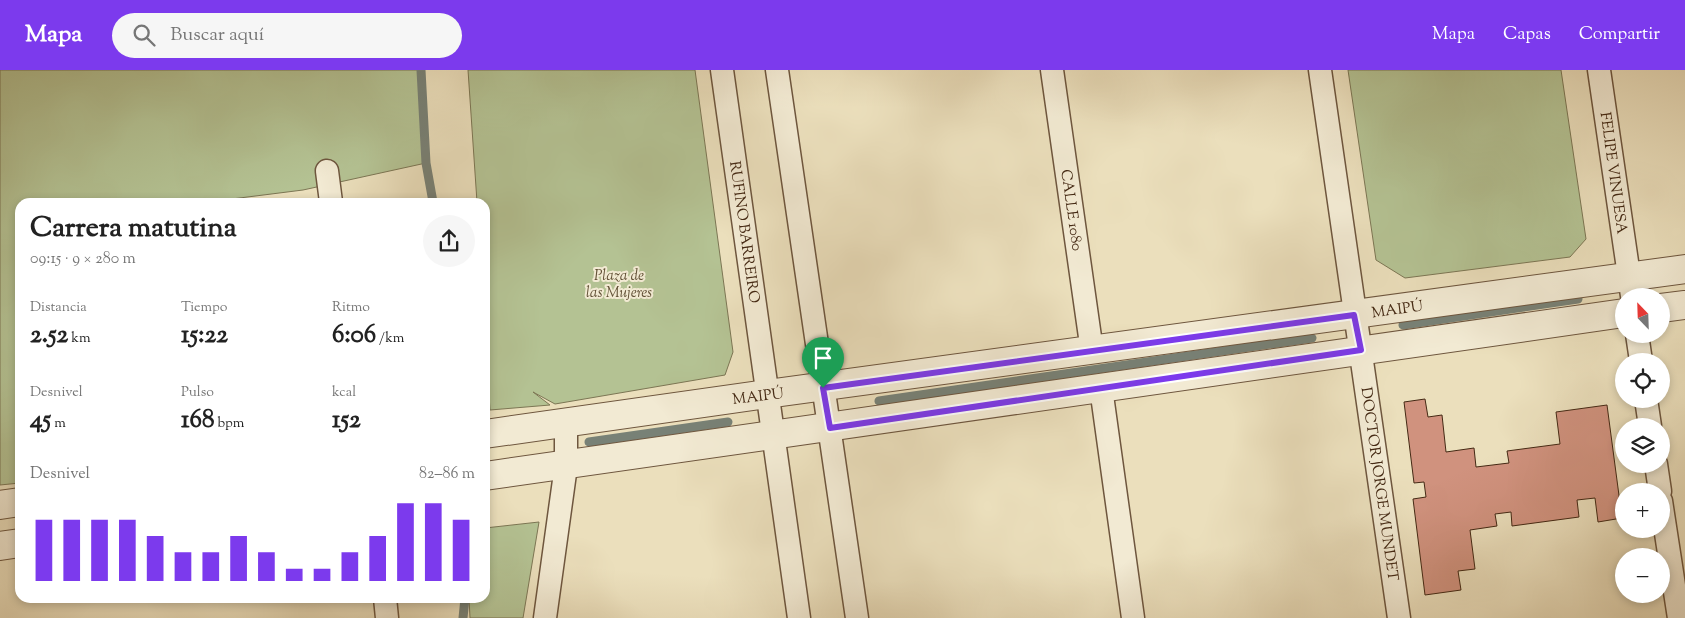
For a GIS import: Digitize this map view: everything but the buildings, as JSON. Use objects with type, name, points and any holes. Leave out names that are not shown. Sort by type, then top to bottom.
[{"type":"street","name":"RUFINO BARREIRO","points":[[722,70],[774,436]]},
{"type":"street","points":[[777,70],[857,618]]},
{"type":"street","name":"CALLE 1080","points":[[1052,70],[1092,351]]},
{"type":"street","points":[[1320,70],[1354,315]]},
{"type":"street","name":"FELIPE VINUESA","points":[[1599,70],[1630,287]]},
{"type":"street","points":[[327,171],[330,198]]},
{"type":"street","name":"MAIPÚ","points":[[490,433],[1354,315],[1630,287],[1685,269]]},
{"type":"street","points":[[1670,307],[1685,305]]},
{"type":"street","points":[[490,475],[1615,314]]},
{"type":"street","name":"DOCTOR JORGE MUNDET","points":[[1354,315],[1361,350],[1400,618]]},
{"type":"street","points":[[1100,388],[1133,618]]},
{"type":"street","points":[[545,618],[566,466],[566,423]]},
{"type":"street","points":[[774,436],[799,618]]},
{"type":"street","points":[[0,505],[15,503]]},
{"type":"street","points":[[1666,538],[1678,618]]},
{"type":"street","points":[[0,546],[15,544]]},
{"type":"street","points":[[386,603],[387,618]]},
{"type":"green space","points":[[0,70],[422,70],[426,163],[303,190],[240,198],[15,198],[15,484],[0,485]]},
{"type":"green space","name":"Plaza de las Mujeres","points":[[468,70],[695,70],[733,352],[725,375],[555,404],[533,392],[550,405],[490,410],[490,198],[477,198]]},
{"type":"green space","points":[[1348,70],[1561,70],[1586,239],[1570,257],[1405,278],[1376,260]]},
{"type":"green space","points":[[539,522],[523,618],[470,618],[469,603],[490,603],[490,527]]},
{"type":"waterway","points":[[421,70],[426,163],[432,198]]},
{"type":"waterway","points":[[1403,325],[1578,299]]},
{"type":"waterway","points":[[879,401],[1312,338]]},
{"type":"waterway","points":[[589,442],[728,422]]},
{"type":"waterway","points":[[463,618],[464,603]]},
{"type":"route","points":[[1354,315],[1361,350],[830,428],[823,388],[1354,315]]}]
